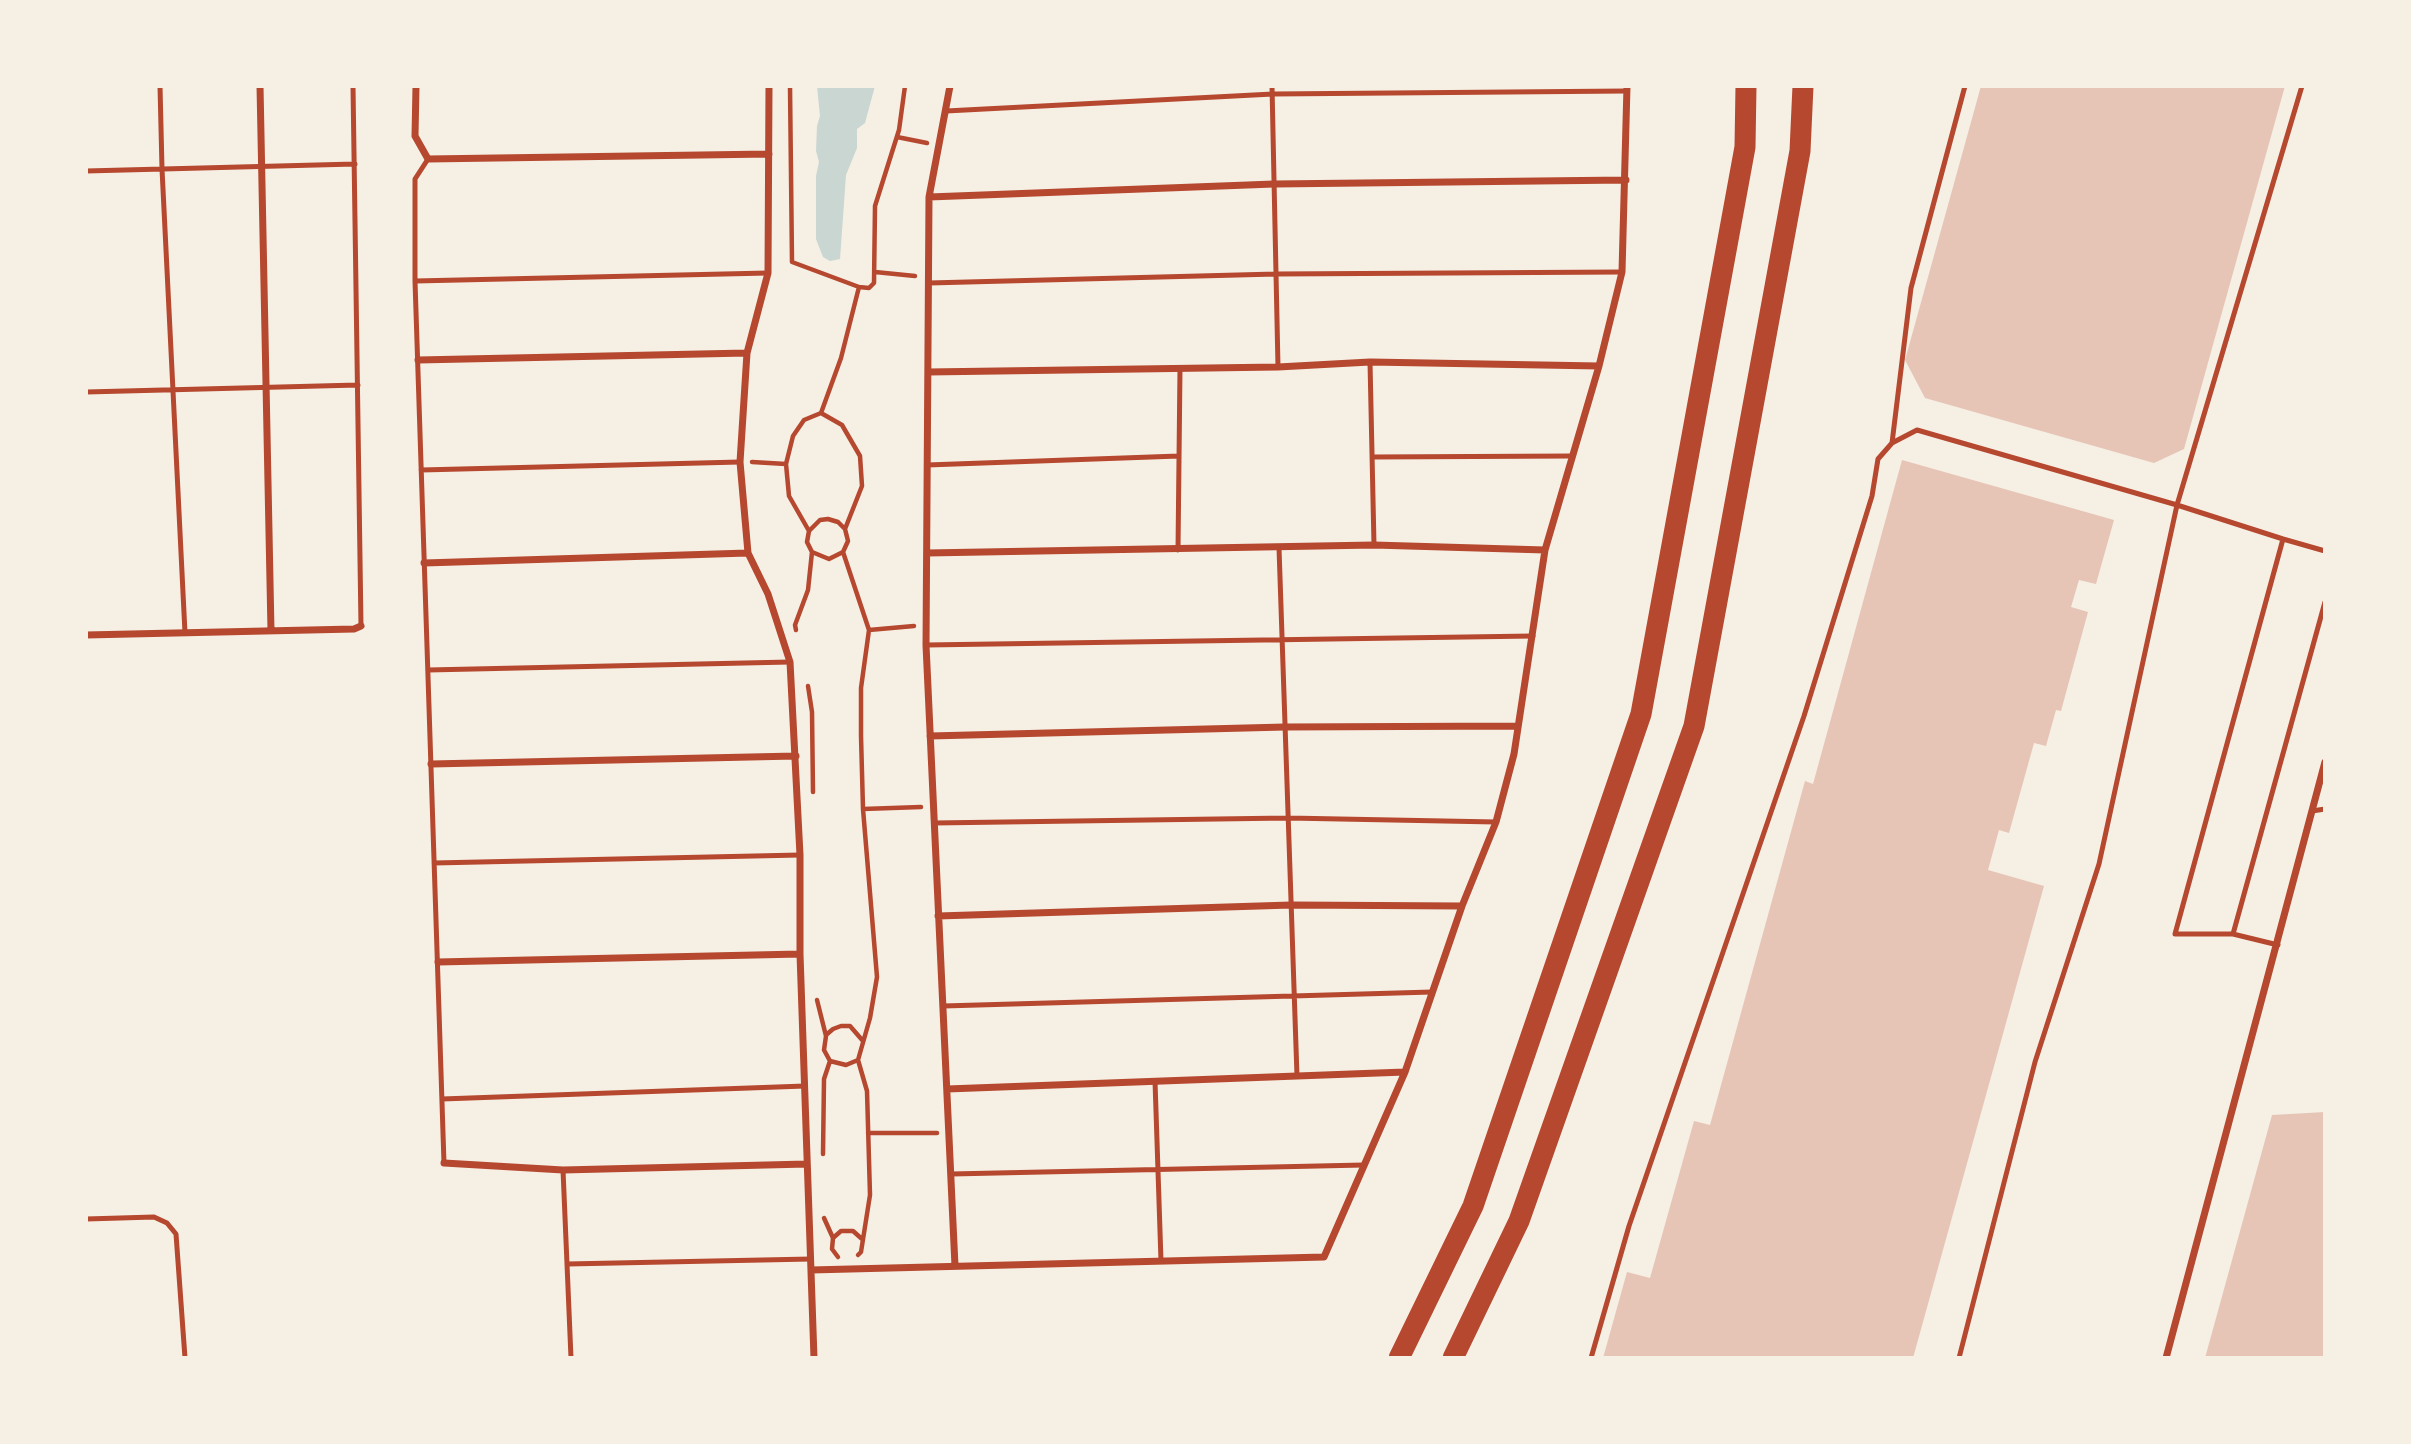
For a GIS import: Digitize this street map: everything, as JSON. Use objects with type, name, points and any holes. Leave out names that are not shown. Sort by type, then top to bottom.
[{"type":"highway","points":[[1399,1358],[1474,1206],[1641,714],[1745,147],[1746,86]]},
{"type":"highway","points":[[1453,1358],[1519,1221],[1694,726],[1800,151],[1802,86]]},
{"type":"street","points":[[260,86],[271,631]]},
{"type":"street","points":[[416,86],[415,136],[428,159],[769,154]]},
{"type":"street","points":[[769,86],[768,273],[747,353],[740,462],[748,553],[768,594],[790,662],[800,855],[800,954],[814,1358]]},
{"type":"street","points":[[950,86],[929,197],[926,645],[955,1266]]},
{"type":"street","points":[[811,1270],[1324,1257],[1405,1072],[1462,906],[1496,822],[1514,754],[1545,550],[1599,366],[1622,272],[1627,89]]},
{"type":"street","points":[[929,197],[1274,184],[1626,180]]},
{"type":"street","points":[[418,360],[747,353]]},
{"type":"street","points":[[928,372],[1278,367],[1370,362],[1599,366]]},
{"type":"street","points":[[927,554],[1374,545],[1545,550]]},
{"type":"street","points":[[424,563],[748,553]]},
{"type":"street","points":[[86,635],[354,629],[361,626]]},
{"type":"street","points":[[930,736],[1285,727],[1518,726]]},
{"type":"street","points":[[431,764],[796,756]]},
{"type":"street","points":[[2166,1358],[2325,762]]},
{"type":"street","points":[[938,916],[1291,905],[1462,906]]},
{"type":"street","points":[[438,962],[800,954]]},
{"type":"street","points":[[947,1089],[1405,1072]]},
{"type":"street","points":[[444,1163],[563,1170],[807,1164]]},
{"type":"lane","points":[[160,86],[185,633]]},
{"type":"lane","points":[[353,86],[361,626]]},
{"type":"lane","points":[[1272,86],[1278,367]]},
{"type":"lane","points":[[1892,443],[1911,288],[1965,86]]},
{"type":"lane","points":[[1959,1358],[2035,1062],[2099,864],[2177,505],[2302,86]]},
{"type":"lane","points":[[946,111],[1273,94],[1627,89]]},
{"type":"lane","points":[[428,159],[415,179],[415,281],[444,1163]]},
{"type":"lane","points":[[86,171],[355,164]]},
{"type":"lane","points":[[928,280],[1622,272]]},
{"type":"lane","points":[[415,281],[768,273]]},
{"type":"lane","points":[[1370,362],[1374,545]]},
{"type":"lane","points":[[1178,550],[1181,368]]},
{"type":"lane","points":[[86,392],[358,385]]},
{"type":"lane","points":[[1591,1358],[1629,1226],[1804,716],[1872,496],[1878,459],[1892,443],[1917,430],[2325,551]]},
{"type":"lane","points":[[927,465],[1180,456]]},
{"type":"lane","points":[[1372,457],[1572,456]]},
{"type":"lane","points":[[421,470],[740,462]]},
{"type":"lane","points":[[2277,945],[2234,934],[2175,934],[2283,540]]},
{"type":"lane","points":[[1279,548],[1297,1076]]},
{"type":"lane","points":[[2234,934],[2325,602]]},
{"type":"lane","points":[[926,645],[1533,636]]},
{"type":"lane","points":[[428,670],[790,662]]},
{"type":"lane","points":[[2312,811],[2325,809]]},
{"type":"lane","points":[[934,823],[1288,818],[1496,822]]},
{"type":"lane","points":[[434,863],[800,855]]},
{"type":"lane","points":[[943,1006],[1432,992]]},
{"type":"lane","points":[[1155,1081],[1161,1261]]},
{"type":"lane","points":[[442,1099],[805,1086]]},
{"type":"lane","points":[[951,1174],[1364,1165]]},
{"type":"lane","points":[[563,1170],[571,1358]]},
{"type":"lane","points":[[86,1219],[155,1217],[167,1223],[176,1234],[185,1358]]},
{"type":"lane","points":[[567,1264],[811,1259]]},
{"type":"path","points":[[790,86],[792,262],[859,287],[869,288],[874,283],[875,272],[875,206],[897,137],[905,86]]},
{"type":"path","points":[[897,137],[939,145]]},
{"type":"path","points":[[875,272],[928,280]]},
{"type":"path","points":[[809,531],[789,496],[786,464],[793,436],[804,420],[821,413],[841,359],[859,287]]},
{"type":"path","points":[[811,552],[829,559],[843,552],[848,541],[845,528],[862,486],[860,456],[842,425],[821,413]]},
{"type":"path","points":[[740,462],[786,464]]},
{"type":"path","points":[[796,636],[795,625],[808,590],[811,552],[807,542],[809,531],[820,520],[828,519],[845,528]]},
{"type":"path","points":[[843,552],[869,630],[860,688],[863,809],[877,976],[870,1018],[858,1060],[867,1091],[870,1195],[861,1252],[853,1260]]},
{"type":"path","points":[[869,630],[926,625]]},
{"type":"path","points":[[805,677],[812,712],[813,799]]},
{"type":"path","points":[[863,809],[933,806]]},
{"type":"path","points":[[814,989],[826,1036],[824,1050],[830,1061],[846,1066],[858,1060]]},
{"type":"path","points":[[826,1036],[833,1029],[850,1026],[863,1041]]},
{"type":"path","points":[[823,1165],[824,1079],[830,1061]]},
{"type":"path","points":[[868,1133],[949,1133]]},
{"type":"path","points":[[823,1214],[833,1238],[832,1249],[840,1259]]},
{"type":"path","points":[[833,1238],[841,1231],[852,1231],[862,1239]]},
{"type":"shaded area","points":[[817,86],[875,86],[865,123],[857,129],[857,148],[846,175],[840,259],[830,261],[823,257],[816,239],[816,176],[819,162],[816,151],[820,116]]},
{"type":"building","points":[[1981,86],[2285,86],[2184,449],[2154,463],[1925,398],[1905,360]]},
{"type":"building","points":[[1902,460],[2114,520],[2096,584],[2079,580],[2071,607],[2088,612],[2061,711],[2056,710],[2046,746],[2034,743],[2009,833],[1999,830],[1988,870],[2044,886],[1913,1358],[1603,1358],[1627,1272],[1650,1278],[1694,1121],[1710,1125],[1805,781],[1813,784]]},
{"type":"building","points":[[2325,1112],[2325,1358],[2205,1358],[2272,1115]]}]
